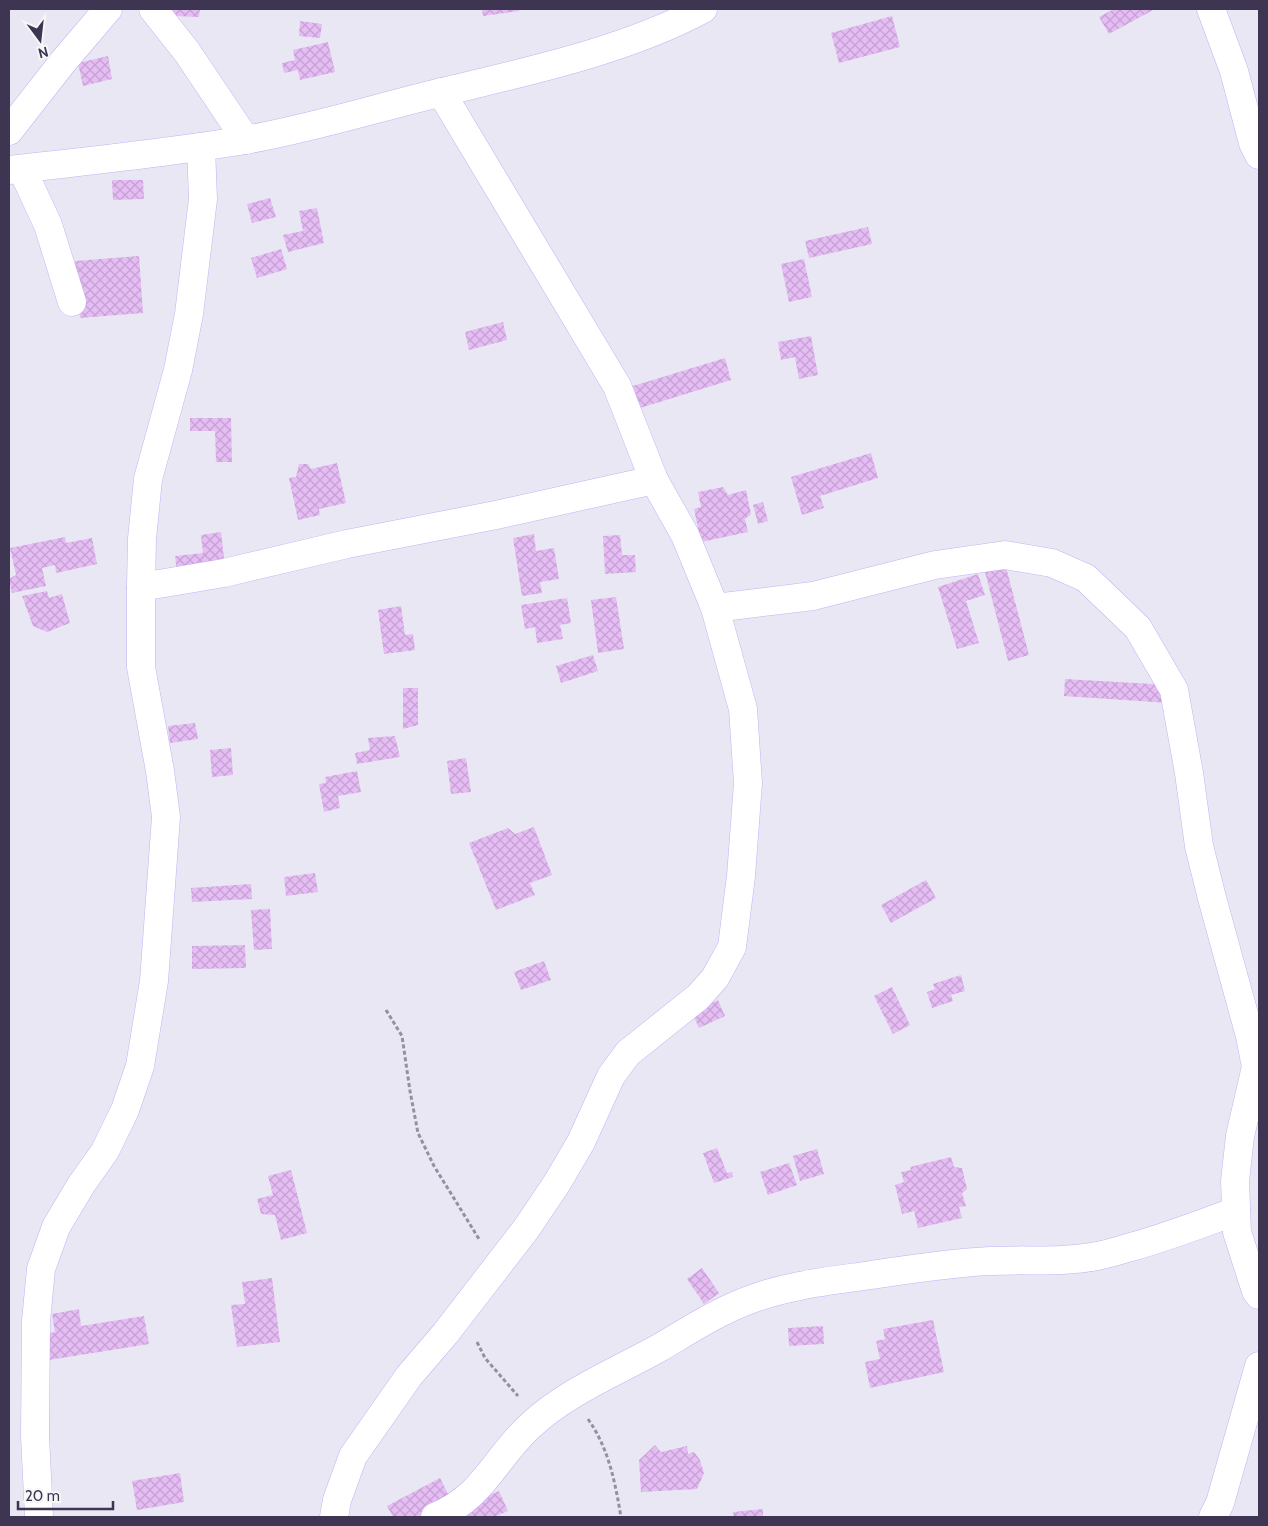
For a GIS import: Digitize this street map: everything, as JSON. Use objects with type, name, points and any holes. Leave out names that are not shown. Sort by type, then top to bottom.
[{"type":"street","points":[[9,131],[62,63],[108,9]]},
{"type":"street","points":[[152,9],[186,52],[246,140]]},
{"type":"street","points":[[72,302],[48,225],[15,170],[246,140],[340,119],[441,92],[519,74],[604,49],[673,25],[703,9]]},
{"type":"street","points":[[1211,9],[1234,71],[1253,143],[1259,155]]},
{"type":"street","points":[[334,1517],[337,1500],[353,1456],[409,1376],[471,1301],[526,1229],[557,1183],[581,1142],[611,1076],[628,1053],[698,997],[715,978],[732,947],[741,876],[748,783],[743,709],[714,608],[685,535],[654,480],[617,386],[441,92]]},
{"type":"street","points":[[39,1517],[35,1436],[36,1321],[41,1269],[56,1227],[81,1185],[105,1151],[125,1110],[140,1066],[154,981],[166,817],[160,771],[141,667],[140,587],[142,539],[148,479],[178,370],[190,314],[202,199],[201,147]]},
{"type":"street","points":[[140,587],[224,573],[347,544],[496,515],[654,480]]},
{"type":"street","points":[[714,608],[813,596],[935,565],[1005,555],[1052,562],[1086,578],[1138,628],[1174,690],[1200,846],[1212,898],[1252,1044],[1256,1067],[1240,1136],[1234,1181],[1237,1232],[1256,1291],[1259,1295]]},
{"type":"street","points":[[435,1517],[465,1501],[481,1486],[508,1450],[530,1426],[552,1408],[697,1324],[750,1300],[809,1284],[933,1265],[1096,1256],[1170,1236],[1236,1212]]},
{"type":"street","points":[[1213,1517],[1220,1503],[1259,1366]]},
{"type":"path","points":[[386,1010],[402,1036],[418,1133],[434,1166],[478,1237],[479,1245]]},
{"type":"path","points":[[471,1301],[470,1329],[485,1358],[519,1397],[552,1408],[579,1406],[599,1435],[612,1471],[621,1517]]},
{"type":"building","points":[[172,9],[200,9],[199,17],[175,16]]},
{"type":"building","points":[[482,9],[518,9],[519,11],[483,16]]},
{"type":"building","points":[[1114,9],[1155,9],[1109,34],[1099,17]]},
{"type":"building","points":[[892,16],[900,47],[839,63],[831,33]]},
{"type":"building","points":[[300,21],[322,24],[320,38],[299,36]]},
{"type":"building","points":[[328,42],[335,72],[300,80],[298,70],[284,73],[282,63],[295,60],[293,50]]},
{"type":"building","points":[[108,56],[112,79],[83,86],[78,63]]},
{"type":"building","points":[[112,180],[143,180],[144,199],[113,200]]},
{"type":"building","points":[[270,198],[276,217],[252,223],[247,204]]},
{"type":"building","points":[[317,208],[324,243],[288,252],[283,235],[303,231],[299,211]]},
{"type":"building","points":[[868,227],[872,244],[809,258],[805,241]]},
{"type":"building","points":[[281,249],[287,269],[257,278],[251,258]]},
{"type":"building","points":[[139,256],[143,313],[80,318],[75,261]]},
{"type":"building","points":[[804,259],[812,297],[789,302],[781,264]]},
{"type":"building","points":[[503,322],[507,340],[469,350],[465,332]]},
{"type":"building","points":[[811,336],[818,375],[799,379],[795,357],[781,360],[778,342]]},
{"type":"building","points":[[725,358],[731,380],[640,408],[633,386]]},
{"type":"building","points":[[190,418],[231,418],[232,462],[216,462],[215,431],[190,431]]},
{"type":"building","points":[[871,453],[878,478],[820,496],[824,508],[802,515],[791,477]]},
{"type":"building","points":[[337,463],[346,503],[319,509],[320,515],[298,520],[289,478],[296,477],[299,464],[308,464],[311,469]]},
{"type":"building","points":[[723,487],[728,495],[746,490],[751,514],[745,519],[748,532],[701,542],[694,509],[701,507],[698,492]]},
{"type":"building","points":[[763,502],[768,521],[758,524],[753,505]]},
{"type":"building","points":[[221,532],[225,567],[177,573],[175,556],[203,553],[201,535]]},
{"type":"building","points":[[534,534],[536,551],[554,548],[559,579],[540,582],[542,593],[522,596],[513,538]]},
{"type":"building","points":[[620,535],[622,555],[635,555],[636,572],[605,574],[603,536]]},
{"type":"building","points":[[65,537],[66,543],[92,538],[97,564],[56,573],[55,565],[42,568],[46,586],[12,593],[9,579],[16,575],[10,548]]},
{"type":"building","points":[[1006,567],[1029,655],[1008,661],[985,572]]},
{"type":"building","points":[[978,574],[985,595],[966,601],[979,643],[957,649],[938,587]]},
{"type":"building","points":[[47,591],[49,598],[62,594],[70,623],[47,632],[33,626],[22,596]]},
{"type":"building","points":[[616,597],[624,649],[598,653],[591,600]]},
{"type":"building","points":[[567,598],[571,623],[560,625],[563,639],[537,643],[535,627],[525,629],[521,605]]},
{"type":"building","points":[[401,606],[405,635],[413,634],[415,650],[384,654],[378,610]]},
{"type":"building","points":[[593,655],[598,671],[561,683],[556,666]]},
{"type":"building","points":[[1065,679],[1170,685],[1169,703],[1064,696]]},
{"type":"building","points":[[403,688],[418,688],[418,725],[403,729]]},
{"type":"building","points":[[195,723],[198,739],[170,743],[168,726]]},
{"type":"building","points":[[395,736],[400,757],[357,764],[355,753],[370,750],[368,738]]},
{"type":"building","points":[[231,748],[233,775],[212,777],[210,750]]},
{"type":"building","points":[[466,758],[471,792],[451,794],[447,761]]},
{"type":"building","points":[[357,771],[361,792],[338,796],[340,808],[324,812],[319,784],[326,783],[325,777]]},
{"type":"building","points":[[534,827],[552,875],[530,883],[535,895],[496,910],[469,843],[508,828],[515,834]]},
{"type":"building","points":[[315,873],[318,892],[286,896],[284,877]]},
{"type":"building","points":[[926,880],[936,898],[891,923],[881,905]]},
{"type":"building","points":[[251,884],[252,899],[192,902],[191,888]]},
{"type":"building","points":[[270,909],[272,949],[254,950],[251,910]]},
{"type":"building","points":[[245,945],[246,968],[192,969],[192,946]]},
{"type":"building","points":[[544,961],[551,980],[521,990],[514,972]]},
{"type":"building","points":[[961,975],[965,991],[951,995],[953,1001],[932,1008],[927,992],[935,989],[933,984]]},
{"type":"building","points":[[892,987],[910,1025],[893,1034],[874,996]]},
{"type":"building","points":[[718,1000],[725,1016],[699,1028],[692,1013]]},
{"type":"building","points":[[717,1148],[727,1173],[732,1172],[733,1177],[714,1183],[703,1153]]},
{"type":"building","points":[[817,1149],[824,1174],[800,1181],[793,1156]]},
{"type":"building","points":[[951,1157],[954,1167],[962,1168],[967,1189],[962,1193],[966,1206],[959,1207],[962,1218],[918,1228],[914,1211],[902,1214],[895,1185],[904,1182],[901,1172],[911,1170],[910,1167]]},
{"type":"building","points":[[789,1163],[797,1185],[768,1195],[760,1172]]},
{"type":"building","points":[[291,1170],[307,1233],[281,1240],[275,1215],[261,1214],[257,1199],[273,1195],[268,1176]]},
{"type":"building","points":[[702,1268],[719,1293],[704,1304],[687,1279]]},
{"type":"building","points":[[272,1278],[280,1342],[237,1347],[231,1305],[245,1304],[242,1282]]},
{"type":"building","points":[[79,1309],[81,1326],[144,1316],[149,1344],[49,1360],[45,1334],[55,1332],[52,1314]]},
{"type":"building","points":[[933,1320],[944,1372],[870,1388],[865,1362],[880,1359],[876,1341],[885,1339],[883,1329]]},
{"type":"building","points":[[823,1326],[824,1344],[789,1346],[788,1328]]},
{"type":"building","points":[[655,1445],[661,1452],[687,1446],[688,1454],[694,1452],[700,1460],[704,1473],[697,1489],[641,1492],[639,1460]]},
{"type":"building","points":[[180,1473],[184,1502],[137,1510],[132,1481]]},
{"type":"building","points":[[440,1478],[452,1502],[423,1517],[393,1517],[387,1506]]},
{"type":"building","points":[[499,1491],[508,1511],[494,1517],[462,1517],[474,1511],[470,1504]]},
{"type":"building","points":[[763,1509],[763,1517],[734,1517],[733,1512]]}]
